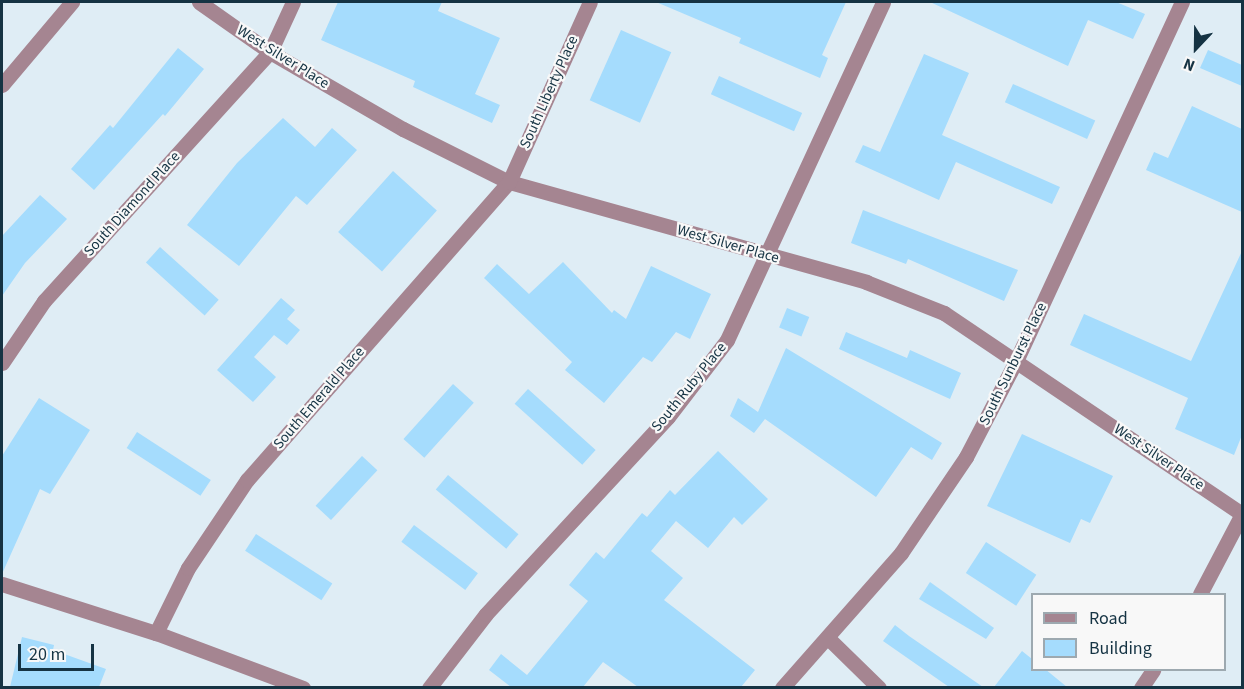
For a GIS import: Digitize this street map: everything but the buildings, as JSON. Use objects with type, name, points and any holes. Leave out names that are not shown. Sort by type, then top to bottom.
[{"type":"street","points":[[2,85],[72,2]]},
{"type":"street","name":"West Silver Place","points":[[199,2],[270,52],[403,129],[509,182],[905,295],[980,334],[1016,361],[1242,514]]},
{"type":"street","points":[[270,52],[294,2]]},
{"type":"street","name":"South Liberty Place","points":[[509,182],[590,2]]},
{"type":"street","name":"South Ruby Place","points":[[429,687],[486,614],[697,382],[727,340],[769,256],[883,2]]},
{"type":"street","name":"South Sunburst Place","points":[[782,687],[828,639],[934,508],[966,457],[1016,361],[1182,2]]},
{"type":"street","name":"South Diamond Place","points":[[2,363],[44,301],[270,52]]},
{"type":"street","name":"South Emerald Place","points":[[156,633],[188,568],[246,480],[509,182]]},
{"type":"street","points":[[1201,593],[1242,514]]},
{"type":"street","points":[[2,584],[156,633],[303,687]]},
{"type":"street","points":[[828,639],[879,687]]},
{"type":"street","points":[[1141,687],[1152,671]]}]
